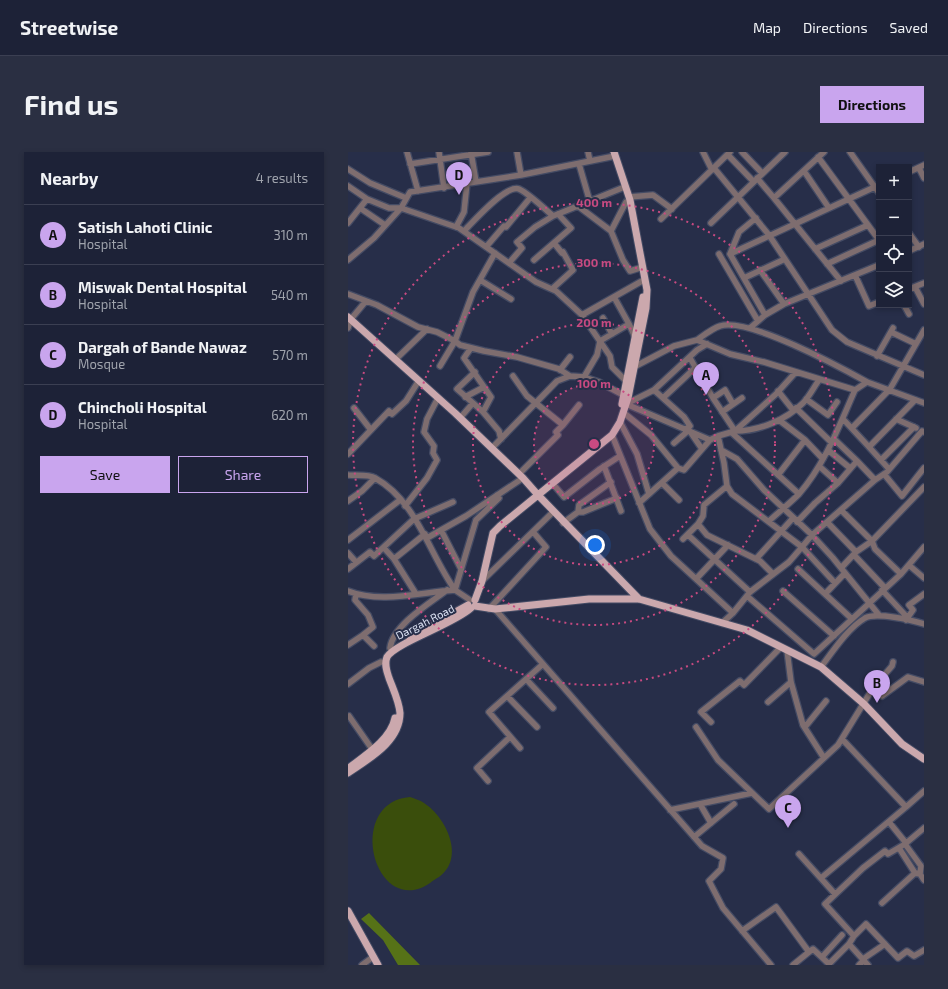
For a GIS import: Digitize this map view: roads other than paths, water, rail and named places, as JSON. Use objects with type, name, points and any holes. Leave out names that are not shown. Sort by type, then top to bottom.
[{"type":"main road","points":[[612,154],[622,188],[627,199]]},
{"type":"main road","points":[[612,154],[627,199],[647,290],[646,308],[624,413],[612,435],[500,526],[493,534],[482,581],[472,604],[492,609],[589,599],[639,599],[747,630],[821,667],[864,704],[902,744],[924,759]]},
{"type":"main road","points":[[544,490],[547,484],[613,426],[621,412],[626,399],[626,381],[642,302],[642,268]]},
{"type":"main road","points":[[349,318],[396,359],[418,382],[460,418],[521,476],[563,523],[639,599]]},
{"type":"main road","name":"Dargah Road","points":[[381,662],[382,657],[390,648],[472,604]]},
{"type":"main road","name":"Dargah Road","points":[[348,773],[378,752],[396,729],[400,712],[385,664],[389,655],[404,644],[453,621],[472,604]]},
{"type":"main road","points":[[348,768],[386,736],[394,723],[395,715],[381,662]]},
{"type":"main road","points":[[348,911],[378,965]]},
{"type":"street","points":[[407,152],[418,191]]},
{"type":"street","points":[[438,152],[444,188]]},
{"type":"street","points":[[410,164],[471,153],[488,152]]},
{"type":"street","points":[[517,152],[521,175]]},
{"type":"street","points":[[588,152],[590,162]]},
{"type":"street","points":[[703,152],[713,169],[769,235],[832,330],[847,342],[924,375]]},
{"type":"street","points":[[742,152],[762,173]]},
{"type":"street","points":[[775,152],[780,157]]},
{"type":"street","points":[[711,222],[785,152]]},
{"type":"street","points":[[774,198],[824,152]]},
{"type":"street","points":[[850,152],[876,185]]},
{"type":"street","points":[[471,153],[476,182]]},
{"type":"street","points":[[661,220],[729,153],[774,198],[841,281]]},
{"type":"street","points":[[348,260],[374,238],[401,208],[410,192],[521,175],[590,162],[612,154]]},
{"type":"street","points":[[818,157],[876,236]]},
{"type":"street","points":[[579,164],[590,202]]},
{"type":"street","points":[[912,171],[922,166],[924,178]]},
{"type":"street","points":[[348,169],[370,183],[406,198]]},
{"type":"street","points":[[804,171],[829,208]]},
{"type":"street","points":[[456,227],[464,212],[466,183]]},
{"type":"street","points":[[348,186],[367,199],[389,208],[401,208],[456,227],[464,231],[536,282],[552,288],[582,315],[611,357],[610,363],[612,367],[626,381]]},
{"type":"street","points":[[730,254],[876,186]]},
{"type":"street","points":[[509,263],[522,248],[518,242],[535,228],[556,215],[622,188]]},
{"type":"street","points":[[464,231],[493,202],[511,189],[518,189],[556,215],[571,228],[534,260]]},
{"type":"street","points":[[611,230],[627,199],[653,195],[672,209]]},
{"type":"street","points":[[486,247],[504,226],[506,227],[530,198]]},
{"type":"street","points":[[348,223],[367,199]]},
{"type":"street","points":[[578,206],[611,230],[623,260],[630,271],[642,268]]},
{"type":"street","points":[[360,208],[385,225]]},
{"type":"street","points":[[730,254],[739,232],[756,218]]},
{"type":"street","points":[[815,249],[868,225]]},
{"type":"street","points":[[912,236],[921,246]]},
{"type":"street","points":[[827,264],[876,241]]},
{"type":"street","points":[[552,288],[573,270],[563,252],[562,254],[554,243]]},
{"type":"street","points":[[440,366],[455,341],[473,292],[495,253]]},
{"type":"street","points":[[719,254],[758,321]]},
{"type":"street","points":[[730,254],[765,315]]},
{"type":"street","points":[[744,278],[785,259]]},
{"type":"street","points":[[750,328],[765,315],[784,304],[810,295],[876,266]]},
{"type":"street","points":[[760,270],[784,304]]},
{"type":"street","points":[[855,275],[869,306],[876,303]]},
{"type":"street","points":[[480,280],[511,299]]},
{"type":"street","points":[[582,315],[642,281]]},
{"type":"street","points":[[924,283],[912,288],[924,304]]},
{"type":"street","points":[[348,294],[366,301],[418,327],[427,329],[455,341],[460,345],[517,356],[560,370],[570,376]]},
{"type":"street","points":[[614,297],[635,337]]},
{"type":"street","points":[[348,328],[349,318],[366,301]]},
{"type":"street","points":[[906,308],[909,314]]},
{"type":"street","points":[[603,318],[612,334]]},
{"type":"street","points":[[584,377],[597,354],[600,341],[629,324]]},
{"type":"street","points":[[634,367],[674,346],[697,340],[721,325],[750,328],[802,350],[867,382],[890,389],[924,403]]},
{"type":"street","points":[[396,359],[427,329]]},
{"type":"street","points":[[877,356],[892,330],[916,344]]},
{"type":"street","points":[[852,428],[890,389],[924,330]]},
{"type":"street","points":[[697,340],[730,354],[764,362],[795,373],[854,390]]},
{"type":"street","points":[[626,399],[654,390],[697,350],[707,344]]},
{"type":"street","points":[[471,348],[464,358],[491,397],[483,412]]},
{"type":"street","points":[[560,370],[570,357]]},
{"type":"street","points":[[690,358],[712,398],[733,431],[799,494]]},
{"type":"street","points":[[663,398],[695,368]]},
{"type":"street","points":[[475,372],[457,389],[483,412],[499,431],[500,439]]},
{"type":"street","points":[[733,431],[778,391],[795,373]]},
{"type":"street","points":[[513,376],[524,392],[536,404],[563,425]]},
{"type":"street","points":[[492,448],[557,381],[570,376],[584,377],[599,382],[626,399],[710,440]]},
{"type":"street","points":[[624,413],[651,435],[678,468],[684,470],[710,440],[733,431],[750,431],[779,420],[806,398],[819,380]]},
{"type":"street","points":[[348,454],[389,411],[392,414],[406,401],[418,382]]},
{"type":"street","points":[[769,521],[799,494],[819,466],[833,441],[854,390],[867,382]]},
{"type":"street","points":[[465,397],[484,386]]},
{"type":"street","points":[[654,390],[684,417],[690,426],[674,444]]},
{"type":"street","points":[[712,398],[725,390],[733,404]]},
{"type":"street","points":[[778,391],[794,409],[857,461],[875,480]]},
{"type":"street","points":[[405,506],[427,478],[437,460],[433,453],[434,446],[424,432],[427,420],[438,398]]},
{"type":"street","points":[[722,412],[742,398]]},
{"type":"street","points":[[806,398],[828,415],[838,402]]},
{"type":"street","points":[[870,448],[915,400]]},
{"type":"street","points":[[460,418],[473,403]]},
{"type":"street","points":[[394,559],[426,536],[441,530],[497,495],[521,476],[558,435],[556,432],[579,405]]},
{"type":"street","points":[[354,408],[372,430]]},
{"type":"street","points":[[843,419],[890,469]]},
{"type":"street","points":[[722,623],[748,594],[789,562],[812,535],[875,480],[890,469],[923,431],[896,419]]},
{"type":"street","points":[[779,420],[805,440],[823,459]]},
{"type":"street","points":[[620,422],[637,454],[649,494]]},
{"type":"street","points":[[882,460],[914,427]]},
{"type":"street","points":[[687,430],[702,449]]},
{"type":"street","points":[[612,435],[650,530],[671,556],[732,612]]},
{"type":"street","points":[[718,436],[726,486],[732,494],[802,546],[835,583]]},
{"type":"street","points":[[778,475],[805,440]]},
{"type":"street","points":[[721,450],[737,459],[783,508],[812,535],[841,568],[879,616]]},
{"type":"street","points":[[828,450],[850,468]]},
{"type":"street","points":[[553,484],[564,497],[604,466],[620,456]]},
{"type":"street","points":[[756,559],[782,531],[838,483],[857,461]]},
{"type":"street","points":[[604,466],[622,511]]},
{"type":"street","points":[[819,466],[838,483]]},
{"type":"street","points":[[639,503],[678,468]]},
{"type":"street","points":[[884,474],[902,496],[924,468]]},
{"type":"street","points":[[348,475],[375,478],[392,491],[405,506],[426,536],[443,572],[455,590],[472,604]]},
{"type":"street","points":[[348,501],[362,491],[375,478]]},
{"type":"street","points":[[578,512],[579,505],[610,482]]},
{"type":"street","points":[[662,483],[679,500]]},
{"type":"street","points":[[726,486],[704,505],[703,516],[698,524],[685,537],[715,559],[748,594],[814,654],[910,566],[924,547]]},
{"type":"street","points":[[841,568],[855,554],[872,541],[924,487]]},
{"type":"street","points":[[455,590],[476,520],[499,498],[497,495]]},
{"type":"street","points":[[563,523],[578,512],[583,512],[617,498]]},
{"type":"street","points":[[348,540],[400,500]]},
{"type":"street","points":[[348,569],[370,552],[374,556],[414,518],[453,502]]},
{"type":"street","points":[[841,510],[872,541],[875,549],[901,574]]},
{"type":"street","points":[[482,581],[534,533],[554,512]]},
{"type":"street","points":[[827,522],[884,589],[907,619]]},
{"type":"street","points":[[698,524],[707,534],[756,559],[773,574]]},
{"type":"street","points":[[441,530],[461,569]]},
{"type":"street","points":[[534,533],[546,547],[492,609],[543,664],[702,846],[723,858],[721,869],[709,881],[723,908],[770,965]]},
{"type":"street","points":[[696,579],[728,545]]},
{"type":"street","points":[[384,548],[394,559],[416,594]]},
{"type":"street","points":[[348,553],[356,562]]},
{"type":"street","points":[[910,566],[924,578]]},
{"type":"street","points":[[798,569],[852,619]]},
{"type":"street","points":[[824,594],[845,573]]},
{"type":"street","points":[[390,648],[397,632],[407,621],[448,590]]},
{"type":"street","points":[[348,591],[356,594],[379,596],[455,590]]},
{"type":"street","points":[[783,591],[834,636]]},
{"type":"street","points":[[348,645],[373,627],[368,615],[355,600],[356,594]]},
{"type":"street","points":[[907,619],[913,610],[909,605],[924,594]]},
{"type":"street","points":[[821,667],[841,640],[866,618],[879,616],[907,619],[924,624]]},
{"type":"street","points":[[363,635],[374,646]]},
{"type":"street","points":[[784,648],[791,682],[805,727],[824,758]]},
{"type":"street","points":[[711,722],[701,712],[740,681],[744,685],[784,648]]},
{"type":"street","points":[[348,684],[369,668],[381,662]]},
{"type":"street","points":[[696,727],[718,760],[769,809],[824,758],[842,739],[873,688],[892,666],[893,662]]},
{"type":"street","points":[[520,748],[489,712],[543,664]]},
{"type":"street","points":[[873,688],[882,696],[908,677],[924,682]]},
{"type":"street","points":[[526,679],[553,708]]},
{"type":"street","points":[[768,702],[791,682]]},
{"type":"street","points":[[507,696],[536,727]]},
{"type":"street","points":[[805,727],[826,702]]},
{"type":"street","points":[[349,716],[372,749]]},
{"type":"street","points":[[488,781],[477,768],[510,737]]},
{"type":"street","points":[[842,739],[906,808]]},
{"type":"street","points":[[821,878],[924,792]]},
{"type":"street","points":[[670,810],[752,793]]},
{"type":"street","points":[[700,804],[710,823]]},
{"type":"street","points":[[694,837],[734,804]]},
{"type":"street","points":[[882,903],[917,873],[922,865],[889,822]]},
{"type":"street","points":[[854,936],[825,904],[863,868],[885,851],[888,854],[899,848],[924,828]]},
{"type":"street","points":[[899,848],[917,873],[924,880]]},
{"type":"street","points":[[798,854],[835,894]]},
{"type":"street","points":[[742,931],[776,906],[810,952]]},
{"type":"street","points":[[793,965],[813,948],[829,964],[832,964],[854,936],[866,924],[898,958],[907,951],[914,956],[924,950]]},
{"type":"street","points":[[822,957],[842,935]]},
{"type":"street","points":[[849,944],[865,962]]},
{"type":"street","points":[[859,965],[865,962],[885,944]]},
{"type":"street","points":[[362,965],[373,957]]},
{"type":"place","name":"Chincholi Hospital","points":[[459,195]]},
{"type":"place","name":"Satish Lahoti Clinic","points":[[706,395]]},
{"type":"place","name":"Miswak Dental Hospital","points":[[877,703]]},
{"type":"place","name":"Dargah of Bande Nawaz","points":[[788,828]]}]
